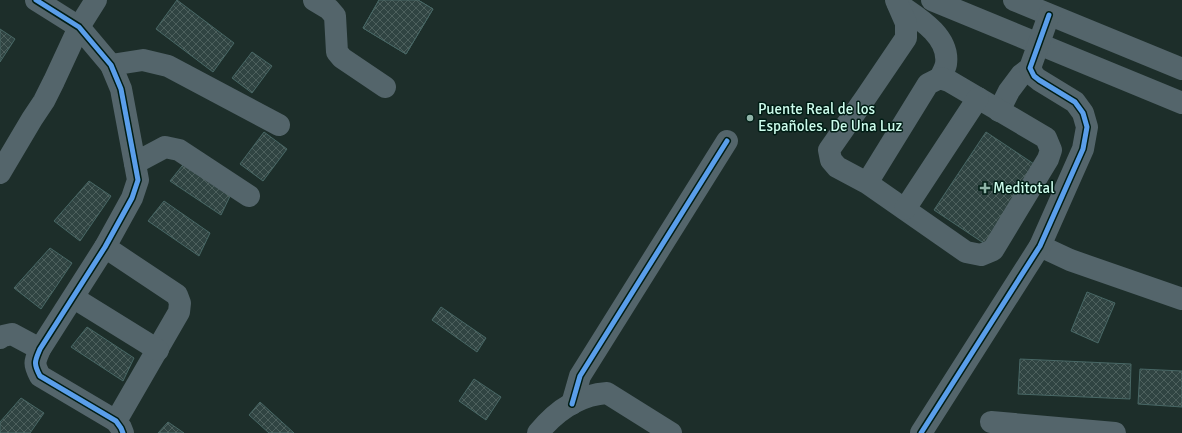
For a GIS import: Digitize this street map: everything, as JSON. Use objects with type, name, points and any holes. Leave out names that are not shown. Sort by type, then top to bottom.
[{"type":"street","points":[[36,0],[79,27],[111,65],[121,90],[138,180],[132,198],[105,247],[74,298],[40,349],[35,363],[40,376],[120,427],[158,350],[179,312],[180,303],[177,295],[105,247]]},
{"type":"street","points":[[0,173],[44,101],[79,27],[96,0]]},
{"type":"street","points":[[314,0],[329,9],[335,16],[337,52],[342,58],[385,87]]},
{"type":"street","points":[[932,0],[1182,104]]},
{"type":"street","points":[[1014,0],[1182,69]]},
{"type":"street","points":[[897,2],[906,24],[906,38],[829,150],[831,160],[837,167],[867,183],[966,252],[980,255],[993,250],[1048,159],[1051,150],[1046,138],[949,81],[940,78]]},
{"type":"street","points":[[867,183],[928,84],[940,78],[946,64],[945,51],[936,33],[920,18],[897,2]]},
{"type":"street","points":[[999,111],[1009,91],[1021,75],[1030,68],[1049,14]]},
{"type":"street","points":[[111,65],[143,60],[168,66],[278,125]]},
{"type":"street","points":[[921,433],[1040,246],[1083,149],[1087,127],[1083,113],[1075,102],[1034,76],[1030,68]]},
{"type":"street","points":[[905,209],[978,98]]},
{"type":"street","points":[[572,404],[580,376],[727,141]]},
{"type":"street","points":[[135,163],[165,147],[179,150],[249,196]]},
{"type":"street","points":[[1040,246],[1070,260],[1182,299]]},
{"type":"street","points":[[74,298],[158,350]]},
{"type":"street","points":[[0,338],[12,334],[40,349]]},
{"type":"street","points":[[538,433],[558,413],[572,404],[595,394],[607,393],[671,433]]},
{"type":"street","points":[[991,422],[1115,433]]},
{"type":"building","points":[[177,0],[234,43],[213,72],[156,29]]},
{"type":"building","points":[[379,0],[418,0],[433,9],[406,54],[363,28]]},
{"type":"building","points":[[379,0],[418,0],[433,9],[406,54],[363,28]]},
{"type":"building","points":[[0,29],[15,39],[0,62]]},
{"type":"building","points":[[252,52],[272,66],[252,93],[232,78]]},
{"type":"building","points":[[264,132],[287,149],[263,181],[240,164]]},
{"type":"building","name":"Meditotal","points":[[986,132],[1037,166],[985,244],[934,210]]},
{"type":"building","points":[[186,161],[232,192],[221,215],[170,181]]},
{"type":"building","points":[[89,181],[111,196],[80,241],[54,221]]},
{"type":"building","points":[[164,201],[210,233],[199,256],[148,221]]},
{"type":"building","points":[[50,248],[72,263],[41,309],[14,288]]},
{"type":"building","points":[[1087,292],[1115,303],[1098,343],[1071,331]]},
{"type":"building","points":[[441,307],[486,338],[477,352],[432,320]]},
{"type":"building","points":[[87,327],[134,358],[123,381],[71,347]]},
{"type":"building","points":[[1020,359],[1131,364],[1130,399],[1018,394]]},
{"type":"building","points":[[1140,369],[1182,371],[1182,407],[1138,404]]},
{"type":"building","points":[[474,379],[501,397],[486,420],[459,401]]},
{"type":"building","points":[[21,398],[44,413],[30,433],[0,433],[0,422]]},
{"type":"building","points":[[260,402],[294,433],[269,433],[249,415]]},
{"type":"building","points":[[168,422],[184,433],[158,433]]},
{"type":"cycle path","points":[[36,0],[79,27],[111,65],[121,89],[138,180],[132,198],[105,247],[40,349],[36,359],[36,368],[40,376],[116,421],[123,433]]},
{"type":"cycle path","points":[[921,433],[1040,246],[1083,149],[1087,127],[1083,113],[1075,102],[1034,76],[1030,68],[1049,15]]},
{"type":"cycle path","points":[[572,404],[580,376],[727,141]]},
{"type":"place","name":"Puente Real de los Españoles. De Una Luz","points":[[750,118]]},
{"type":"place","name":"Meditotal","points":[[985,188]]}]
